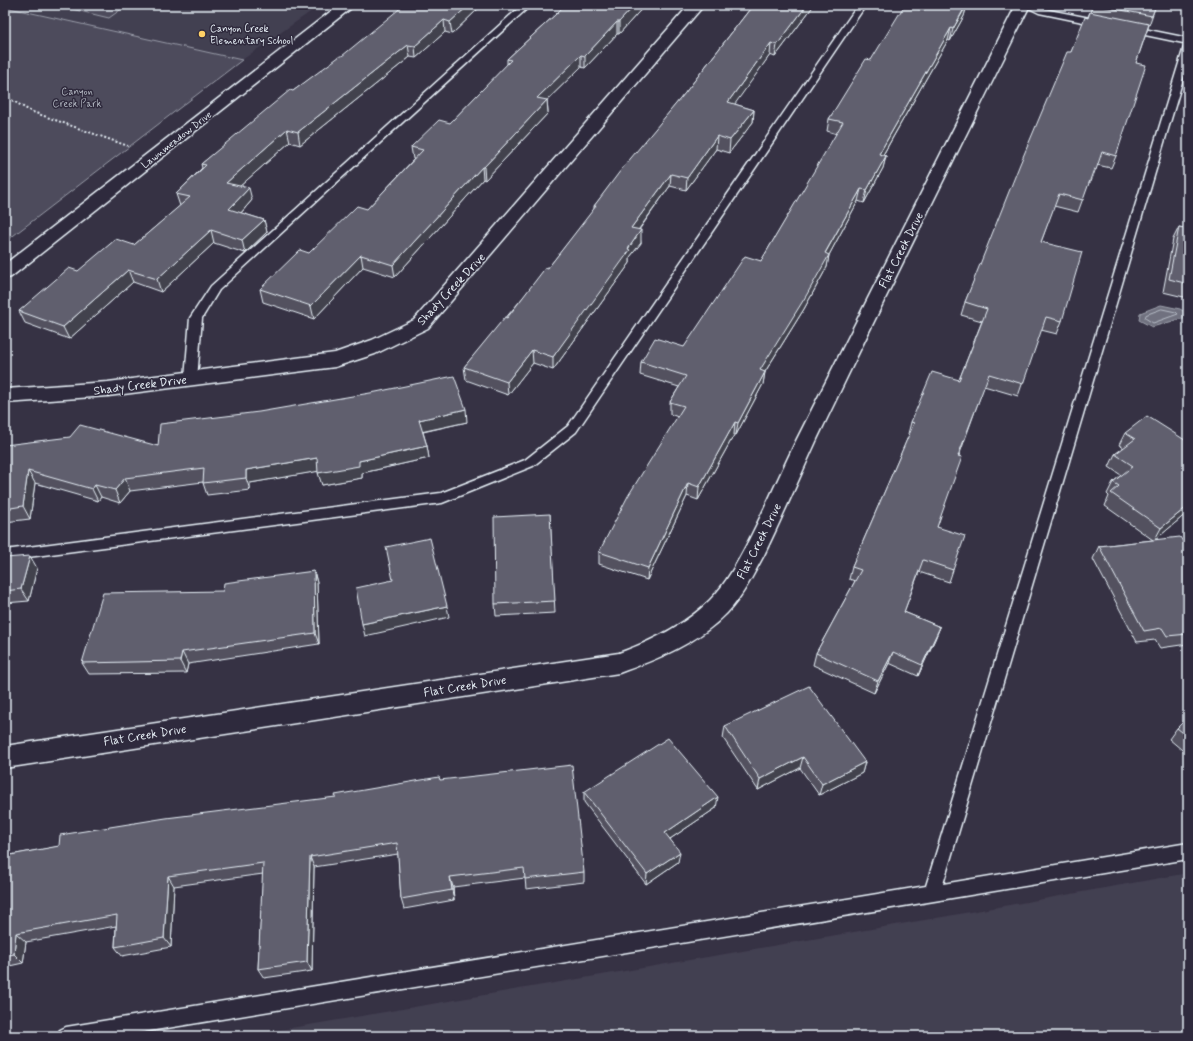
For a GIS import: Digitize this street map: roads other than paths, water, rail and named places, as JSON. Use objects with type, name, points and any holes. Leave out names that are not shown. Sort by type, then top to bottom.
[{"type":"street","name":"Lawnmeadow Drive","points":[[5,274],[348,5]]},
{"type":"street","name":"Shady Creek Drive","points":[[5,396],[108,389],[335,360],[353,356],[389,341],[421,324],[697,5]]},
{"type":"street","name":"Flat Creek Drive","points":[[5,757],[619,663],[645,654],[693,629],[718,606],[740,580],[776,510],[806,439],[1023,5]]},
{"type":"lane","points":[[191,379],[196,318],[215,288],[526,5]]},
{"type":"lane","points":[[5,555],[442,498],[529,463],[572,429],[862,5]]},
{"type":"lane","points":[[1027,5],[1042,11],[1188,41]]},
{"type":"lane","points":[[932,892],[1188,47]]},
{"type":"lane","points":[[66,1036],[1188,851]]},
{"type":"water","points":[[1161,305],[1180,309],[1185,312],[1184,319],[1152,327],[1139,320],[1140,313]]},
{"type":"place","name":"Canyon Creek Elementary School","points":[[202,34]]},
{"type":"park label","name":"Canyon Creek Park","points":[[77,96]]}]
